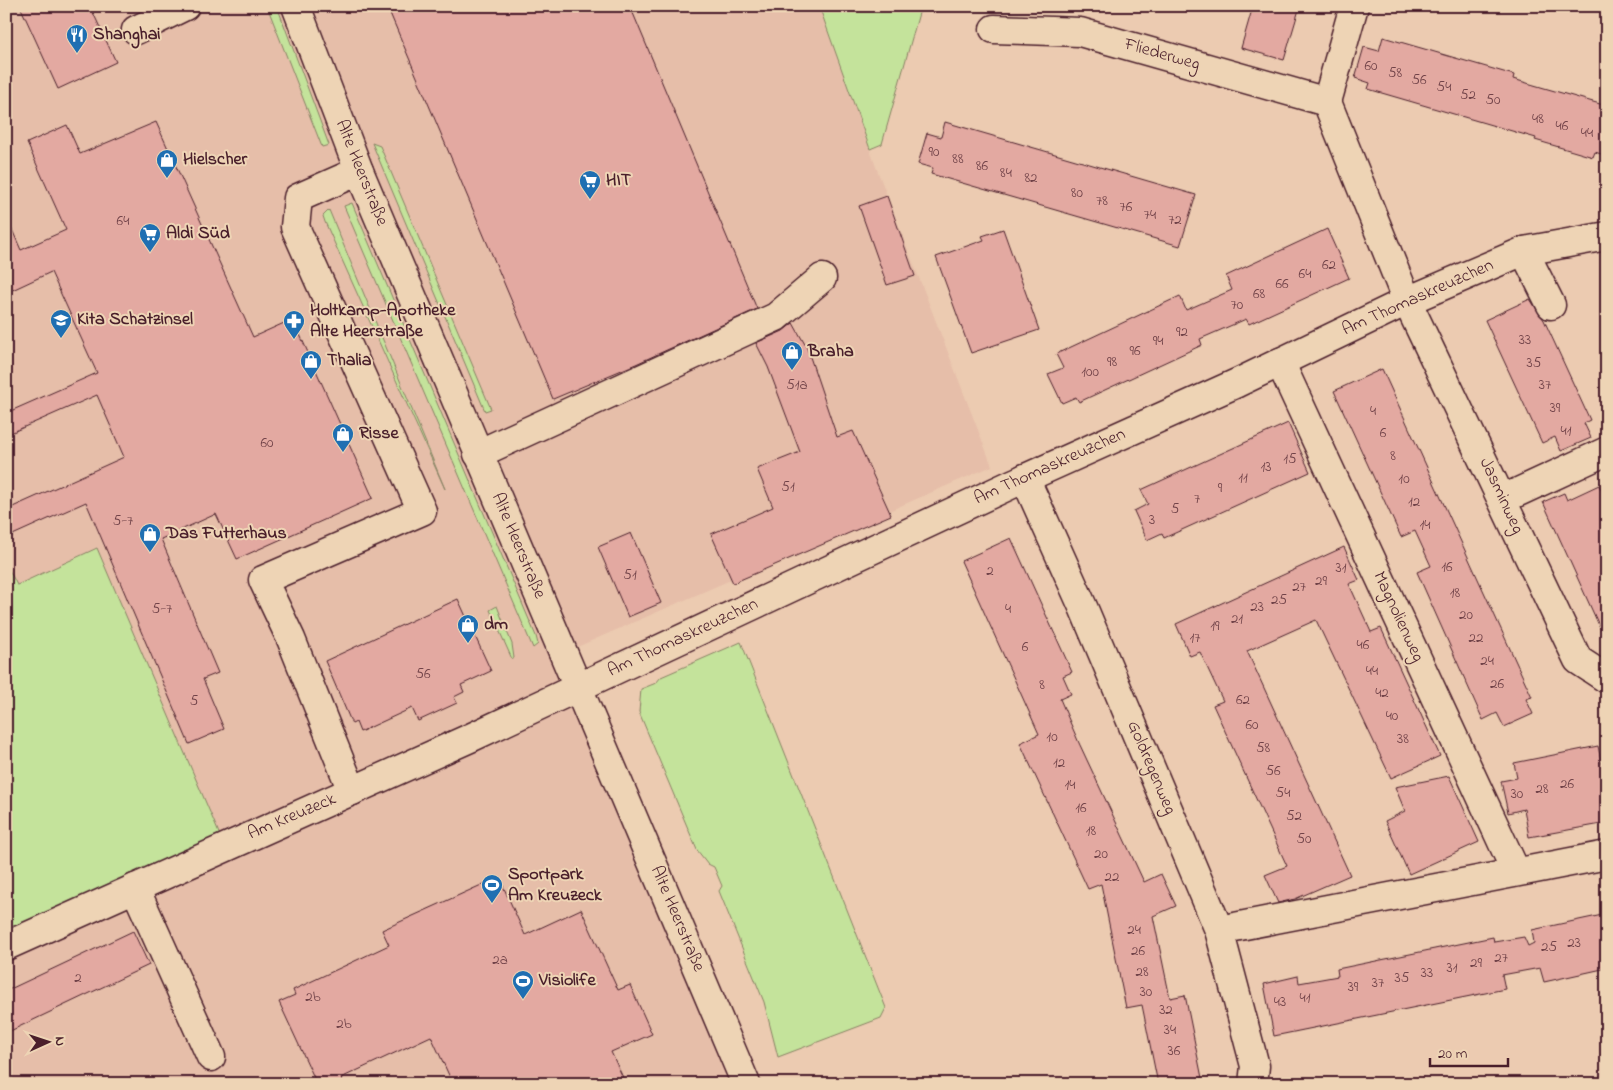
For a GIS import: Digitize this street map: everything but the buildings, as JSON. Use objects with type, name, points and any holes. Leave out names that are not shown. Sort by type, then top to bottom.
[{"type":"street","points":[[136,30],[185,6]]},
{"type":"street","name":"Alte Heerstraße","points":[[296,6],[359,171],[746,1084]]},
{"type":"street","points":[[1354,6],[1327,102],[1407,302]]},
{"type":"street","name":"Fliederweg","points":[[994,29],[1080,32],[1327,102]]},
{"type":"street","points":[[352,791],[290,639],[263,580],[422,511],[295,227],[298,198],[359,171]]},
{"type":"street","name":"Am Thomaskreuzchen","points":[[578,686],[1407,302],[1524,251],[1607,236]]},
{"type":"street","points":[[1524,251],[1551,305]]},
{"type":"street","points":[[478,454],[776,317],[822,278]]},
{"type":"street","name":"Jasminweg","points":[[1407,302],[1503,499],[1578,660],[1607,679]]},
{"type":"street","name":"Magnolienweg","points":[[1280,362],[1516,872]]},
{"type":"street","points":[[1503,499],[1607,451]]},
{"type":"street","name":"Goldregenweg","points":[[1025,478],[1083,607],[1219,930],[1254,1075]]},
{"type":"street","name":"Am Kreuzeck","points":[[6,946],[352,791],[578,686]]},
{"type":"street","points":[[1219,930],[1607,855]]},
{"type":"street","points":[[135,888],[211,1057]]},
{"type":"shaded area","points":[[6,6],[819,6],[876,167],[992,466],[568,651],[754,1084],[6,1084],[6,932],[97,548],[16,586],[6,564]]},
{"type":"green space","points":[[267,6],[277,6],[329,145],[322,147]]},
{"type":"green space","points":[[819,6],[921,6],[882,144],[870,149]]},
{"type":"green space","points":[[372,143],[380,146],[491,409],[485,411]]},
{"type":"green space","points":[[352,203],[536,636],[538,644],[533,648],[344,206]]},
{"type":"green space","points":[[329,210],[445,489],[325,222],[323,216]]},
{"type":"green space","points":[[97,548],[221,838],[6,932],[6,564],[17,585]]},
{"type":"green space","points":[[497,606],[512,644],[514,658],[512,659],[490,610]]},
{"type":"green space","points":[[741,642],[886,1008],[881,1018],[778,1057],[764,1002],[719,891],[722,886],[714,867],[708,864],[697,850],[639,712],[641,689],[656,683],[661,677]]},
{"type":"place","name":"Shanghai","points":[[77,54]]},
{"type":"place","name":"Hielscher","points":[[167,179]]},
{"type":"place","name":"HIT","points":[[590,200]]},
{"type":"place","name":"Aldi Süd","points":[[150,253]]},
{"type":"place","name":"Kita Schatzinsel","points":[[61,339]]},
{"type":"place","name":"Holtkamp-Apotheke Alte Heerstraße","points":[[294,340]]},
{"type":"place","name":"Braha","points":[[792,371]]},
{"type":"place","name":"Thalia","points":[[311,380]]},
{"type":"place","name":"Risse","points":[[343,453]]},
{"type":"place","name":"Das Futterhaus","points":[[150,553]]},
{"type":"place","name":"dm","points":[[468,644]]},
{"type":"place","name":"Sportpark Am Kreuzeck","points":[[492,904]]},
{"type":"place","name":"Visiolife","points":[[523,1000]]}]
